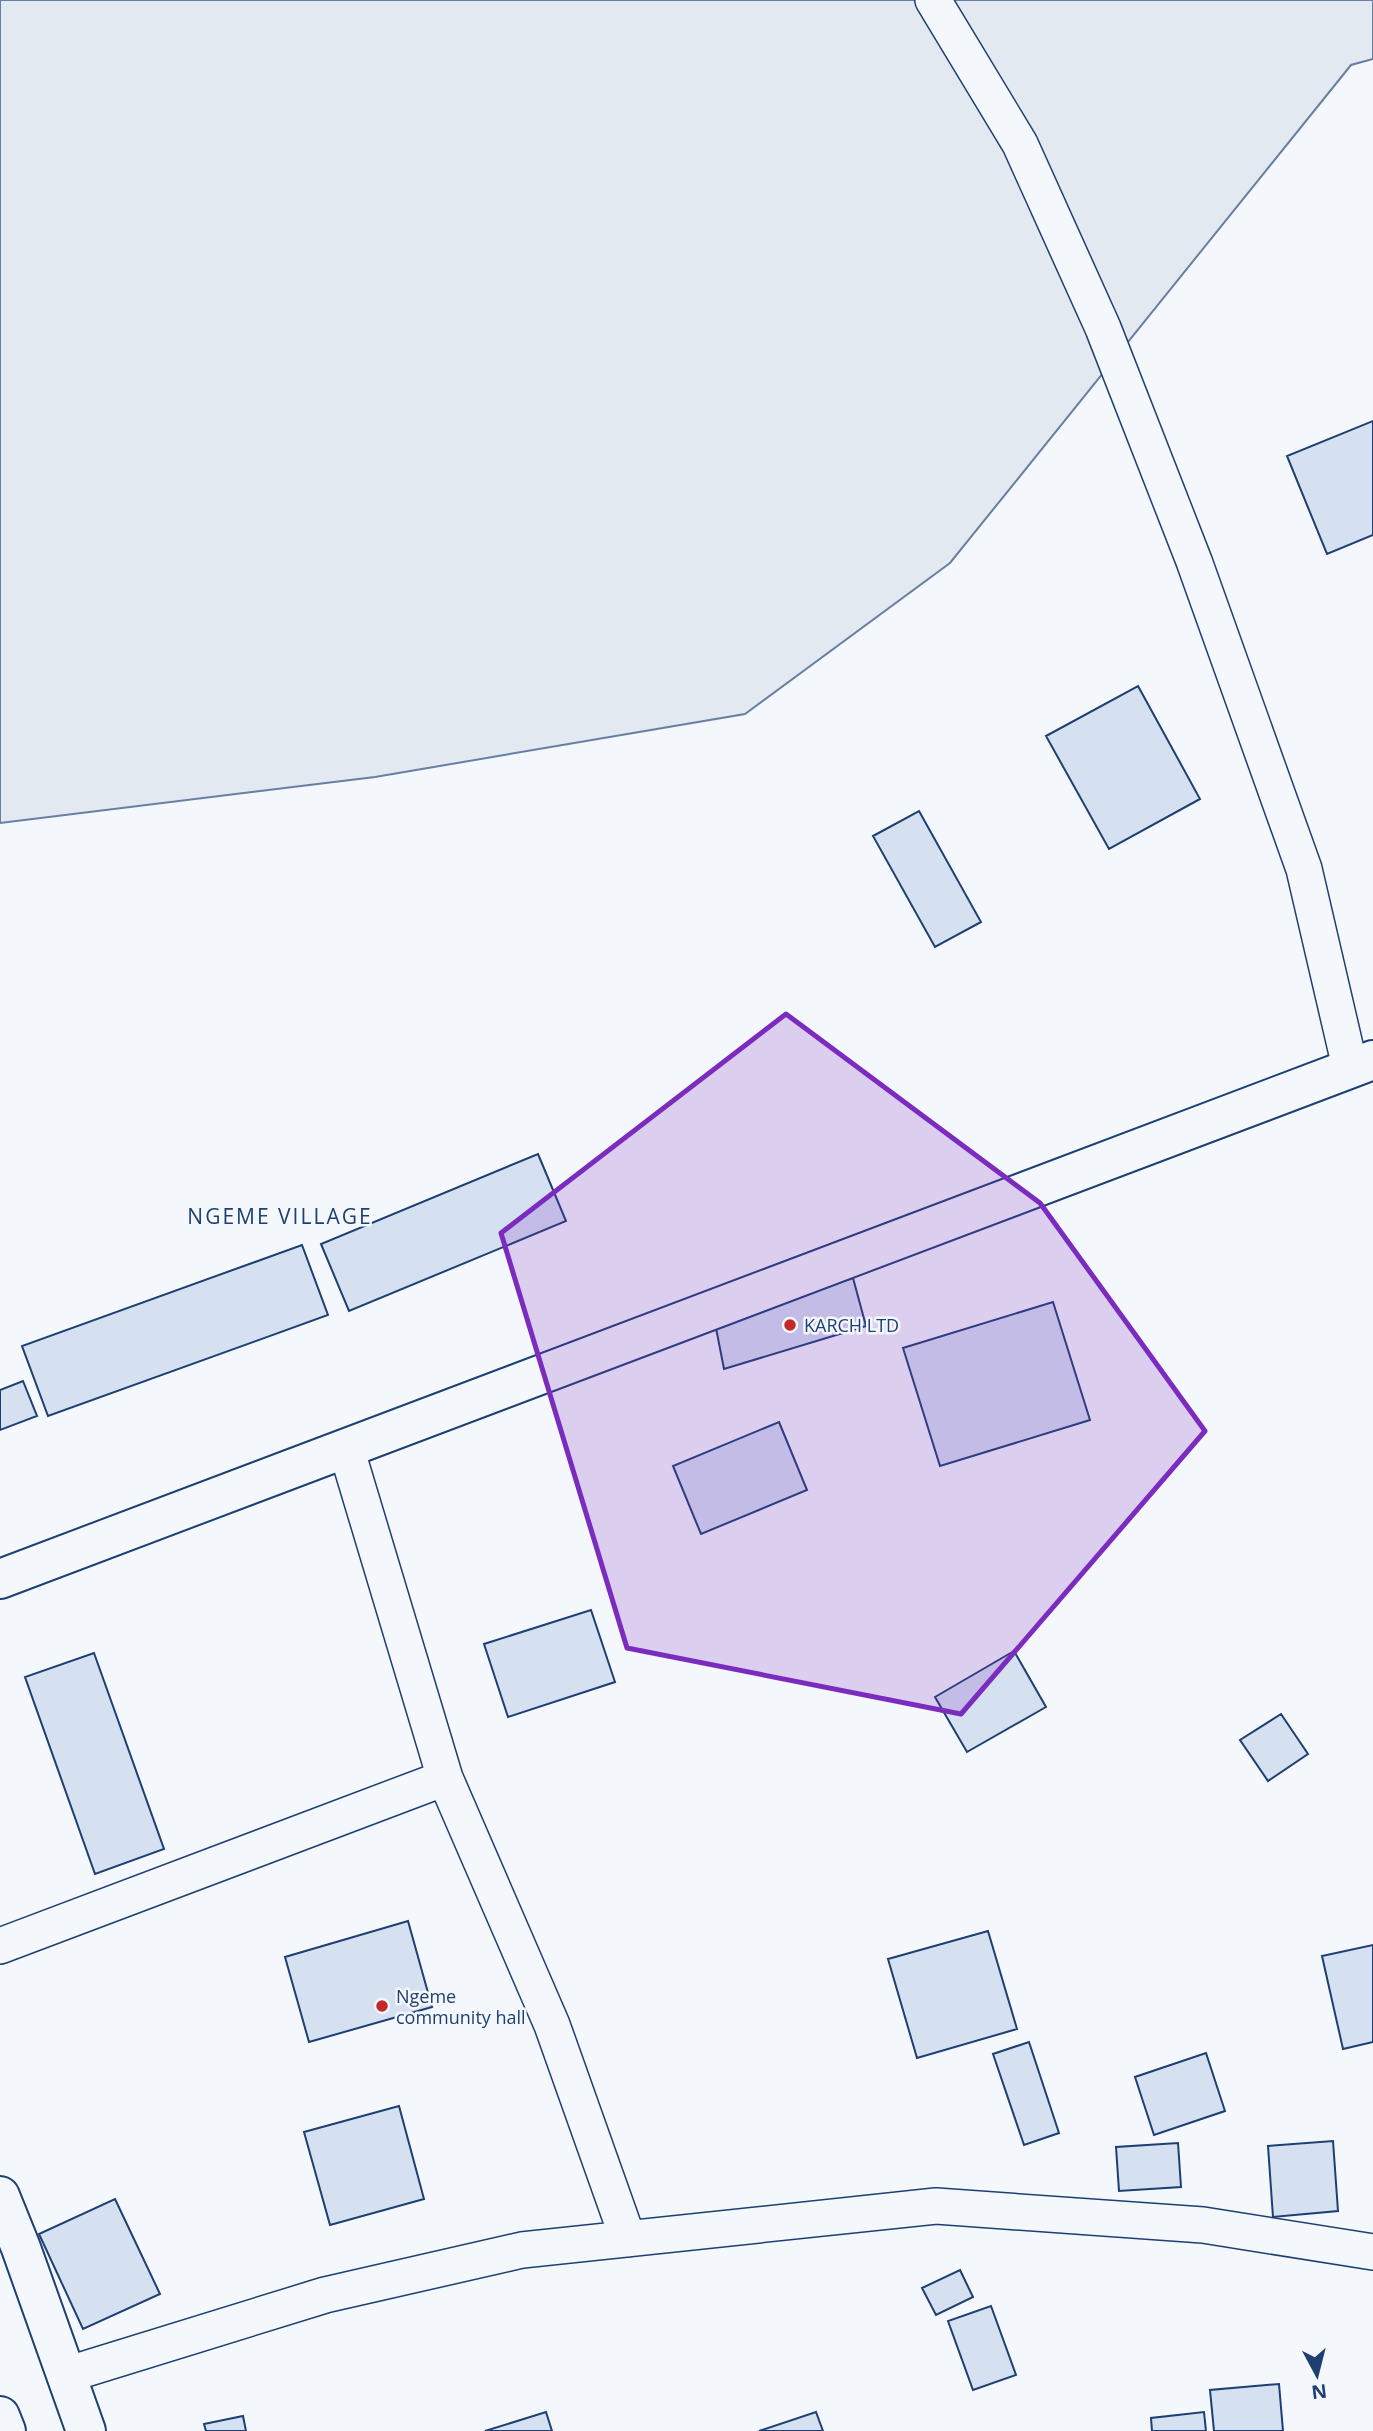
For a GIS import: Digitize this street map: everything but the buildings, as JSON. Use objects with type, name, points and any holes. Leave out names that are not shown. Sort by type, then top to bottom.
[{"type":"main road","points":[[0,1579],[1362,1064]]},
{"type":"main road","points":[[0,2196],[86,2431]]},
{"type":"main road","points":[[0,2416],[6,2431]]},
{"type":"street","points":[[933,0],[1020,144],[1108,341],[1194,561],[1304,869],[1362,1064]]},
{"type":"street","points":[[346,1448],[445,1778],[552,2025],[628,2239]]},
{"type":"street","points":[[0,1947],[445,1778]]},
{"type":"street","points":[[66,2375],[325,2295],[522,2250],[936,2206],[1203,2225],[1373,2252]]},
{"type":"highlighted area","points":[[786,1014],[1040,1203],[1205,1431],[961,1714],[627,1648],[501,1233]]},
{"type":"shaded area","points":[[0,0],[1373,0],[1373,59],[1351,65],[950,563],[745,714],[375,777],[0,823]]},
{"type":"place","name":"KARCH LTD","points":[[790,1325]]},
{"type":"place","name":"Ngeme community hall","points":[[382,2006]]},
{"type":"district","name":"NGEME VILLAGE","points":[[280,1216]]}]
